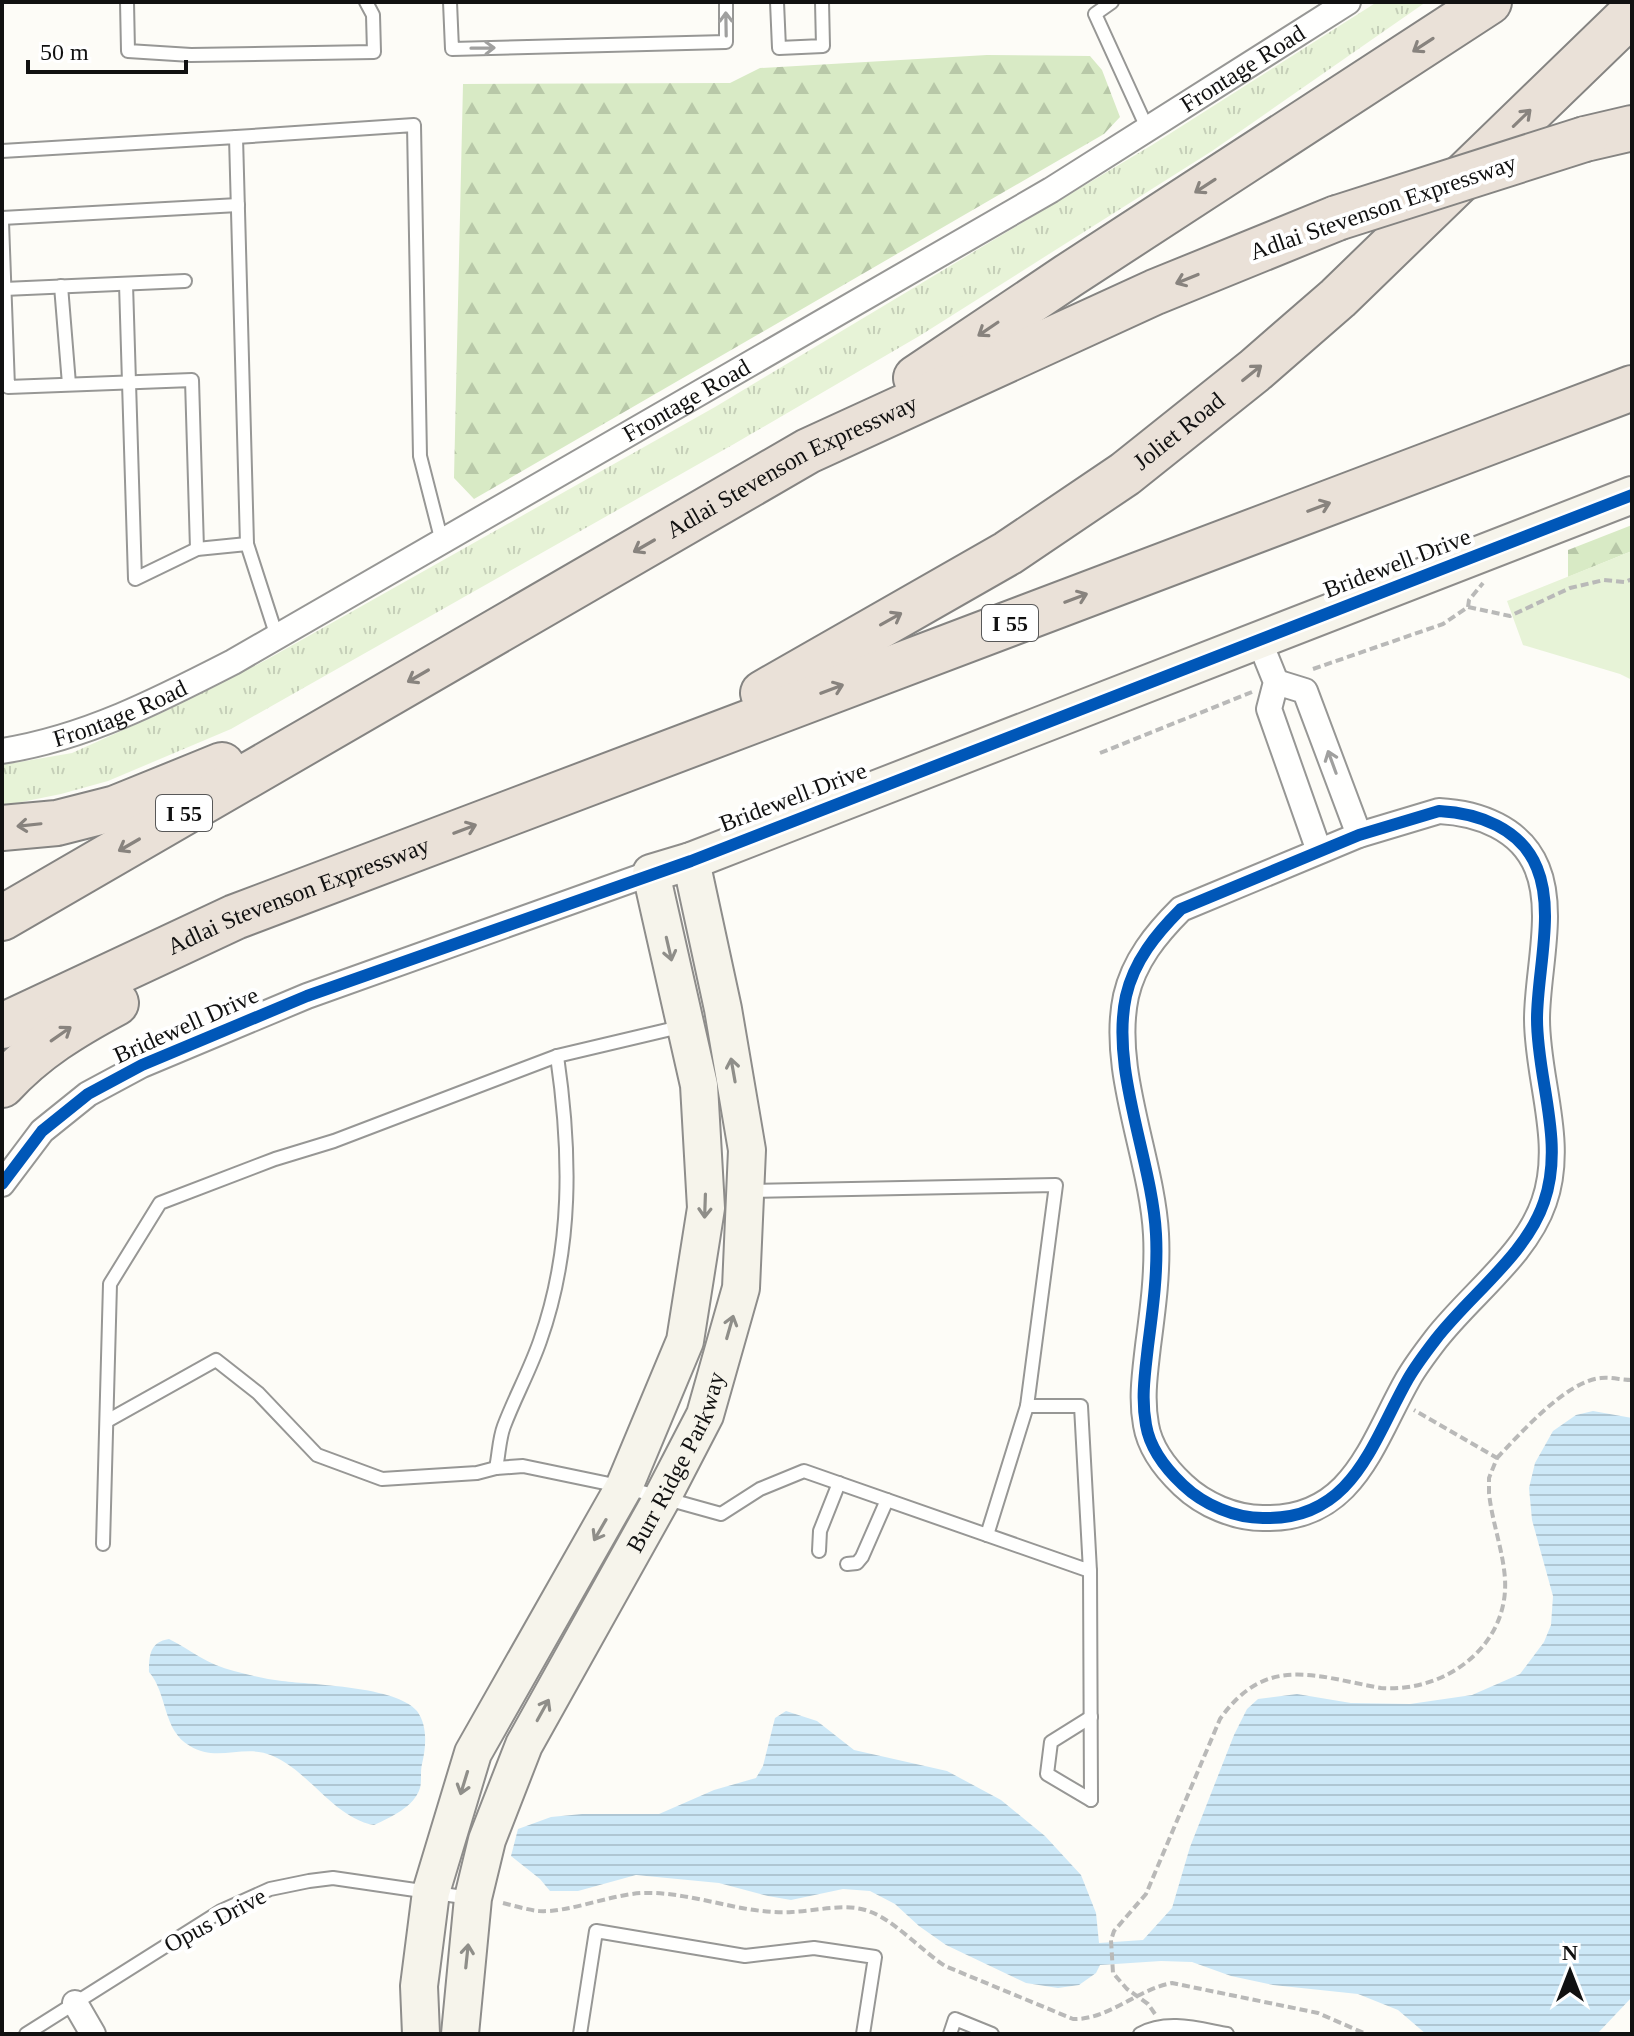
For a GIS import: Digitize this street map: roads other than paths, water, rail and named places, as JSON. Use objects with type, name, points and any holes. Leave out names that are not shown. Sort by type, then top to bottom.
[{"type":"highway","points":[[808,451],[1081,267],[1489,2]]},
{"type":"highway","name":"Joliet Road","points":[[654,756],[1008,553],[1125,474],[1254,371],[1338,298],[1632,13]]},
{"type":"highway","name":"Adlai Stevenson Expressway","points":[[2,918],[808,451],[1155,292],[1337,218],[1585,139],[1632,128]]},
{"type":"highway","name":"Adlai Stevenson Expressway","points":[[2,1026],[235,917],[1632,388]]},
{"type":"highway","points":[[1365,489],[1449,473],[1632,415]]},
{"type":"highway","points":[[2,828],[57,823],[116,808],[365,706]]},
{"type":"highway","points":[[2,1085],[22,1063],[68,1029],[134,994],[235,917]]},
{"type":"street","name":"Frontage Road","points":[[2,751],[91,729],[135,711],[277,637],[1051,190],[1348,2]]},
{"type":"street","name":"Bridewell Drive","points":[[2,1184],[42,1131],[88,1094],[142,1065],[307,996],[691,861],[1632,495]]},
{"type":"street","points":[[1259,640],[1276,682],[1269,709],[1319,851]]},
{"type":"street","points":[[1276,682],[1305,691],[1359,835]]},
{"type":"street","points":[[1439,811],[1462,812],[1483,818],[1511,834],[1526,849],[1537,868],[1544,912],[1537,1019],[1551,1133],[1550,1179],[1545,1201],[1523,1245],[1451,1320],[1409,1377],[1370,1453],[1343,1490],[1306,1512],[1277,1519],[1249,1518],[1215,1507],[1187,1489],[1162,1464],[1147,1431],[1142,1399],[1154,1297],[1156,1230],[1125,1060],[1123,1026],[1130,984],[1145,949],[1181,909],[1359,835],[1439,811]]},
{"type":"street","name":"Burr Ridge Parkway","points":[[460,2034],[473,1898],[487,1840],[524,1745],[705,1415],[741,1288],[747,1150],[723,1009],[691,861]]},
{"type":"street","name":"Burr Ridge Parkway","points":[[421,2034],[419,1986],[431,1892],[473,1753],[624,1487],[685,1341],[706,1208],[699,1085],[651,873]]},
{"type":"street","points":[[75,2003],[93,2034]]},
{"type":"lane","points":[[127,2],[128,51],[191,55],[374,52],[373,15],[366,2]]},
{"type":"lane","points":[[450,2],[452,49],[726,42],[726,2]]},
{"type":"lane","points":[[777,2],[779,48],[823,46],[822,2]]},
{"type":"lane","points":[[1112,2],[1095,14],[1148,130]]},
{"type":"lane","points":[[2,151],[414,125],[420,456],[442,542]]},
{"type":"lane","points":[[236,137],[247,544],[277,637]]},
{"type":"lane","points":[[197,549],[192,380],[8,387],[2,220],[238,205]]},
{"type":"lane","points":[[4,289],[185,281]]},
{"type":"lane","points":[[126,284],[135,579],[197,549],[247,544]]},
{"type":"lane","points":[[61,286],[69,384]]},
{"type":"lane","points":[[103,1544],[110,1284],[160,1203],[557,1056],[687,1025]]},
{"type":"lane","points":[[496,1468],[503,1428],[541,1340],[556,1286],[565,1229],[568,1163],[557,1056]]},
{"type":"lane","points":[[745,1191],[1056,1185],[1027,1406],[987,1535]]},
{"type":"lane","points":[[107,1421],[216,1360],[258,1393],[317,1455],[382,1479],[477,1473],[523,1466],[624,1487],[721,1514],[760,1489],[804,1471],[1090,1571]]},
{"type":"lane","points":[[1027,1406],[1081,1406],[1090,1571],[1091,1717],[1091,1800],[1047,1774],[1051,1742],[1091,1717]]},
{"type":"lane","points":[[819,1551],[820,1531],[839,1483]]},
{"type":"lane","points":[[847,1564],[857,1563],[862,1557],[887,1500]]},
{"type":"lane","name":"Opus Drive","points":[[26,2034],[221,1911],[270,1889],[333,1878],[473,1898]]},
{"type":"lane","points":[[580,2034],[596,1931],[745,1956],[814,1948],[875,1957],[863,2034]]},
{"type":"lane","points":[[950,2034],[955,2019],[992,2034]]},
{"type":"lane","points":[[1140,2034],[1161,2027],[1181,2026],[1227,2034]]},
{"type":"water","points":[[1593,1411],[1632,1418],[1632,1997],[1597,2034],[1426,2034],[1398,2010],[1358,1994],[1273,1985],[1231,1976],[1192,1962],[1100,1965],[1096,1973],[1079,1985],[1058,1988],[1026,1983],[946,1945],[895,1904],[870,1891],[843,1889],[791,1900],[719,1883],[636,1875],[578,1891],[550,1891],[511,1856],[518,1829],[551,1817],[659,1814],[714,1790],[756,1778],[763,1766],[775,1718],[786,1711],[817,1721],[854,1750],[947,1771],[1001,1800],[1045,1836],[1081,1875],[1096,1913],[1099,1943],[1143,1940],[1172,1908],[1190,1847],[1234,1735],[1247,1709],[1258,1699],[1297,1694],[1351,1703],[1410,1704],[1472,1695],[1520,1674],[1544,1642],[1551,1625],[1553,1596],[1532,1520],[1529,1488],[1535,1463],[1553,1431],[1576,1415]]},
{"type":"water","points":[[169,1639],[208,1661],[234,1671],[276,1680],[373,1692],[406,1703],[421,1717],[424,1730],[421,1785],[417,1795],[401,1811],[374,1825],[347,1814],[299,1773],[273,1756],[252,1751],[210,1753],[190,1746],[174,1731],[149,1672],[154,1646]]}]
